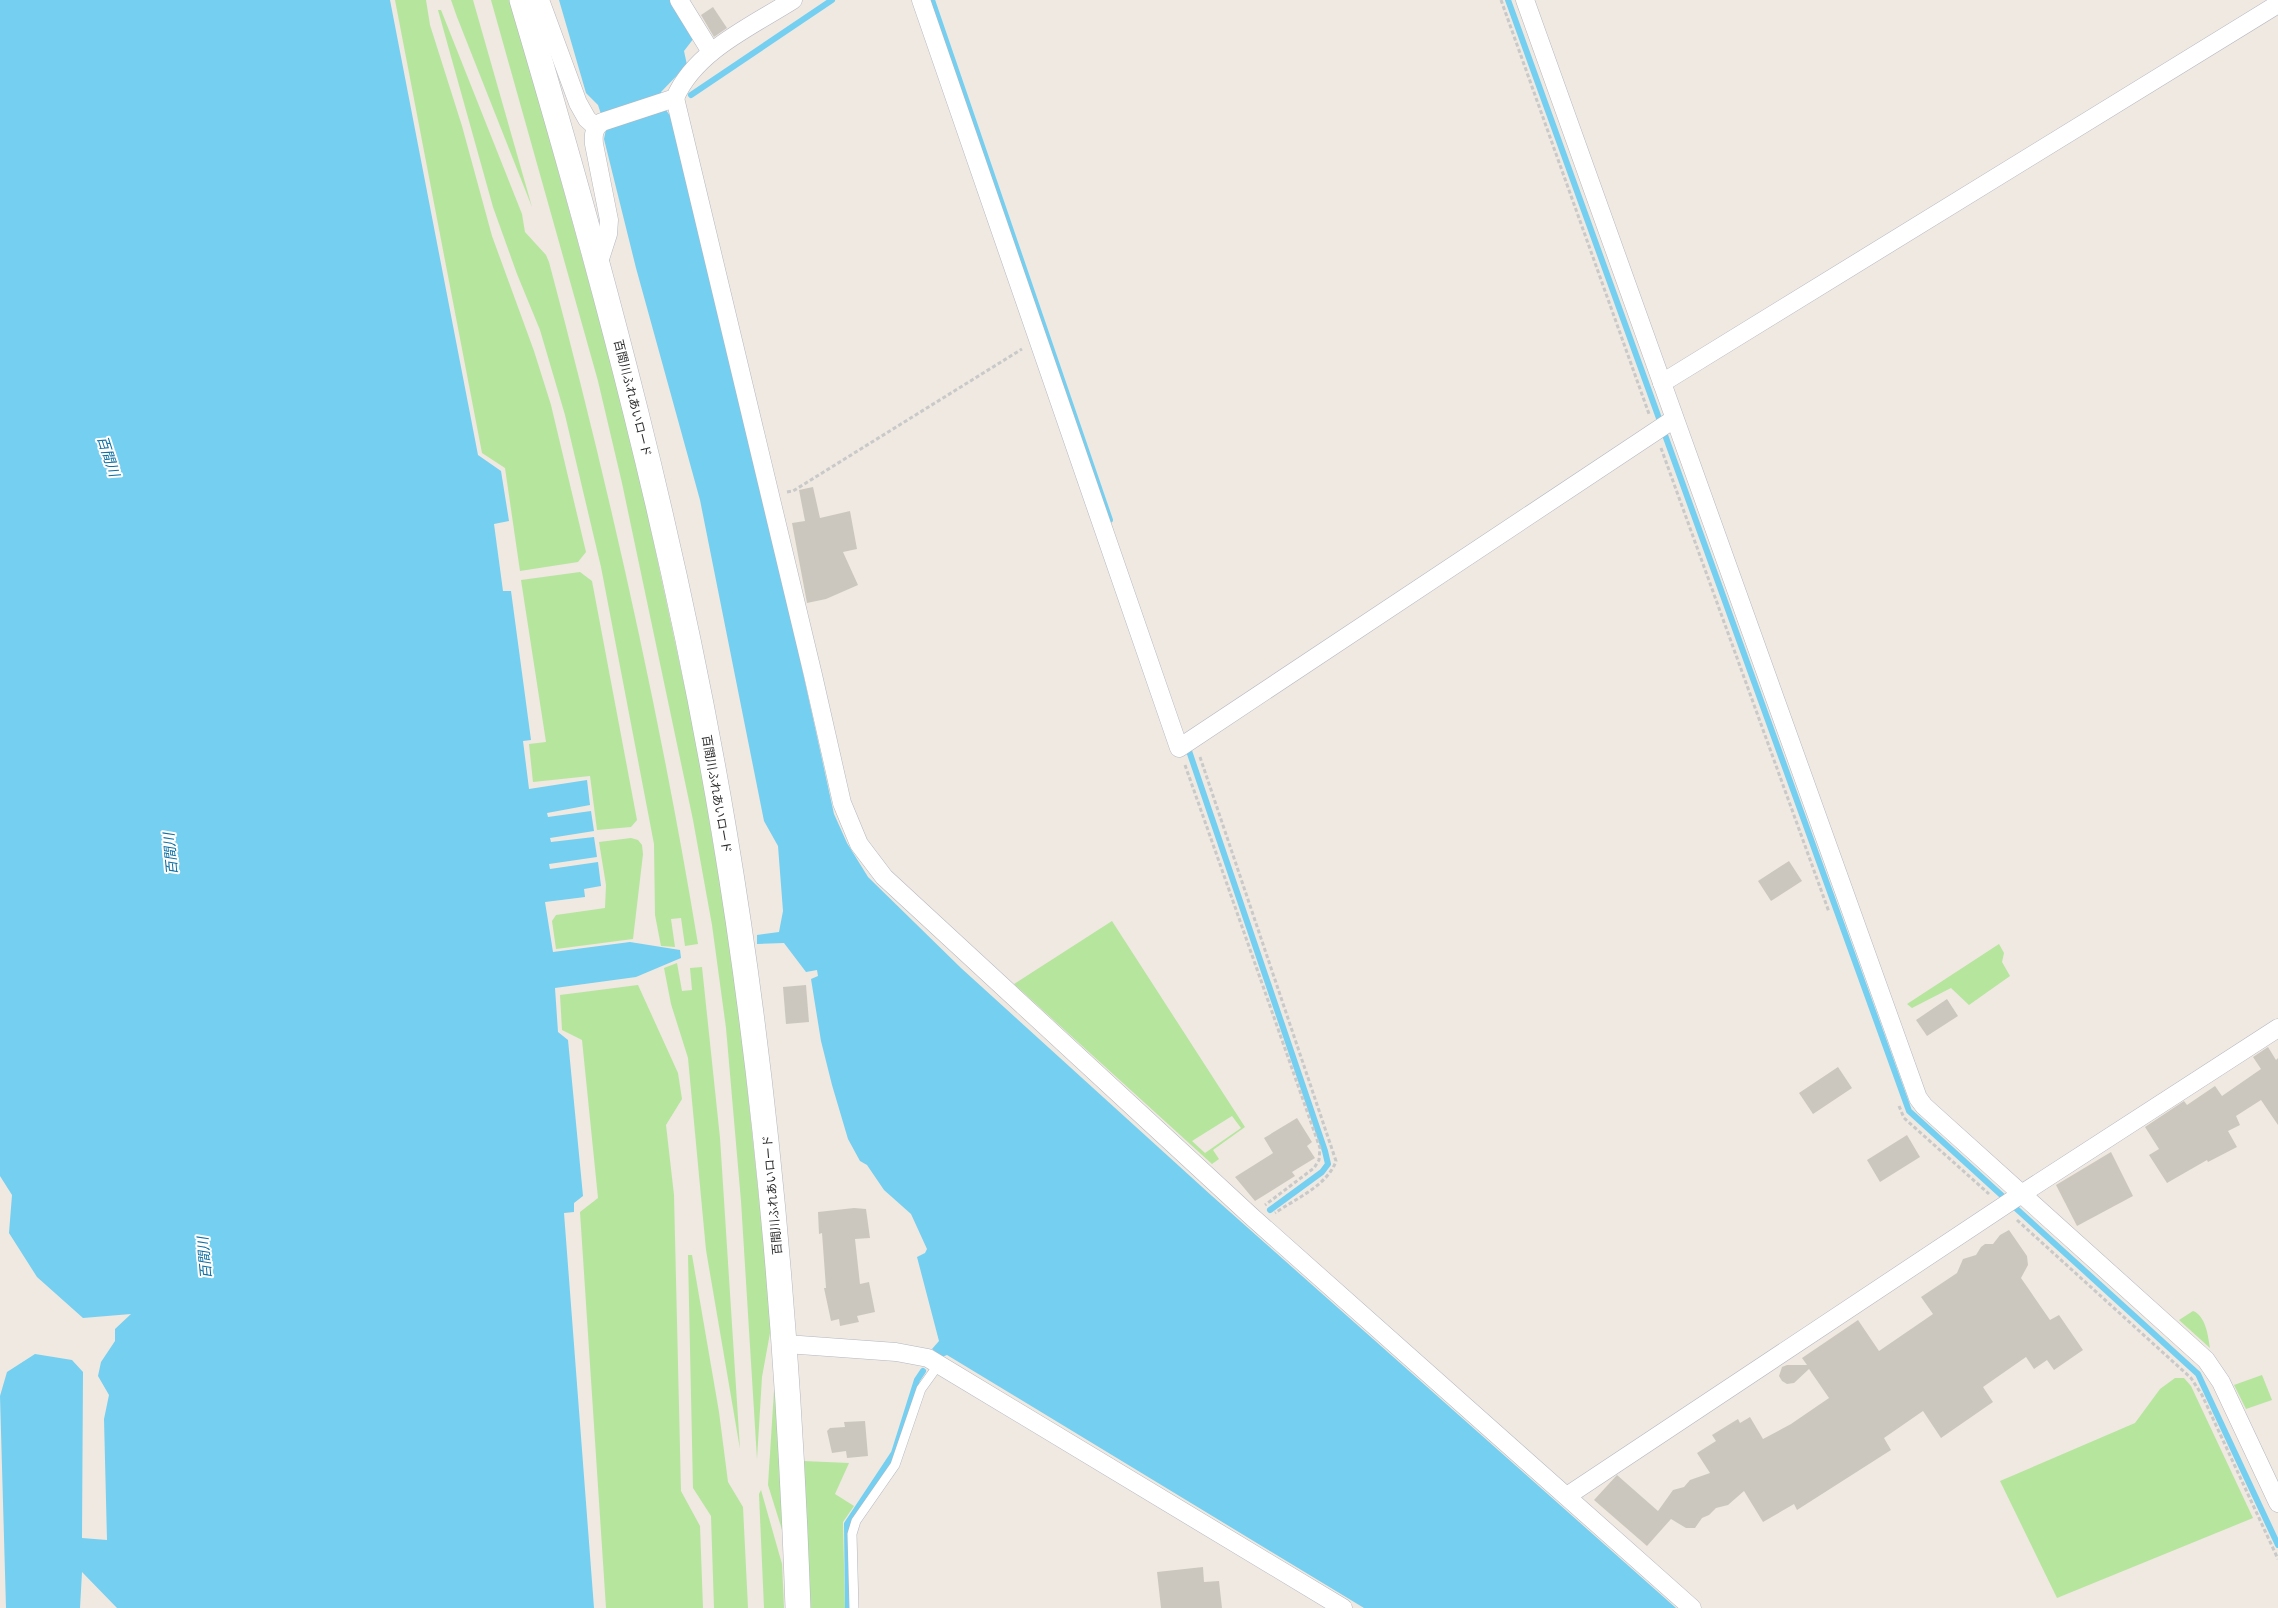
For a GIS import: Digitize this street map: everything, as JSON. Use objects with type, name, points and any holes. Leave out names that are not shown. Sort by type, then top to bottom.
[{"type":"street","name":"百間川ふれあいロード","points":[[522,0],[598,262],[645,447],[691,654],[724,828],[752,1008],[769,1161],[786,1344],[798,1608]]},
{"type":"street","points":[[540,0],[578,103],[586,118],[599,124]]},
{"type":"street","points":[[679,0],[711,52]]},
{"type":"street","points":[[598,262],[608,234],[609,220],[593,135],[599,124],[672,99],[680,87],[711,52],[793,0]]},
{"type":"street","points":[[921,0],[1038,339],[1186,743],[1663,427]]},
{"type":"street","points":[[1525,0],[1662,382],[1663,427],[1918,1098],[2010,1202],[2206,1360],[2221,1382],[2278,1504]]},
{"type":"street","points":[[1662,382],[2278,4]]},
{"type":"street","points":[[672,99],[813,675],[842,803],[859,844],[884,877],[1255,1219],[1692,1608]]},
{"type":"street","points":[[1567,1496],[2010,1202],[2278,1028]]},
{"type":"street","points":[[786,1344],[896,1352],[928,1358],[1343,1608]]},
{"type":"lane","points":[[854,1608],[852,1534],[856,1521],[895,1465],[921,1389],[939,1364]]},
{"type":"path","points":[[1501,0],[1663,427]]},
{"type":"path","points":[[770,497],[793,491],[1038,339]]},
{"type":"path","points":[[1186,743],[1320,1148],[1319,1160],[1314,1168],[1255,1219]]},
{"type":"path","points":[[1186,743],[1336,1161],[1333,1171],[1322,1182],[1255,1219]]},
{"type":"path","points":[[2010,1202],[2191,1378],[2202,1395],[2278,1558]]},
{"type":"green space","points":[[395,0],[426,0],[430,25],[462,126],[492,236],[534,351],[551,405],[586,552],[578,562],[520,571],[505,468],[482,453]]},
{"type":"green space","points":[[451,0],[473,0],[532,207],[457,17]]},
{"type":"green space","points":[[491,0],[511,0],[515,14],[607,348],[640,479],[696,740],[740,1019],[772,1322],[762,1377],[757,1459],[741,1201],[726,1028],[712,925],[693,820],[622,483],[598,381]]},
{"type":"green space","points":[[438,10],[441,10],[522,214],[525,232],[546,255],[549,262],[592,431],[632,601],[667,772],[698,944],[685,946],[681,918],[671,919],[675,947],[661,946],[655,915],[654,844],[601,567],[565,415],[540,330],[493,207]]},
{"type":"green space","points":[[580,572],[592,581],[637,820],[631,827],[597,830],[590,776],[533,782],[529,744],[546,742],[521,580]]},
{"type":"green space","points":[[631,838],[638,840],[642,845],[643,854],[633,939],[556,949],[552,921],[556,915],[605,908],[606,885],[599,842]]},
{"type":"green space","points":[[1112,921],[1245,1127],[1213,1150],[1219,1159],[1212,1164],[1014,984]],"holes":[[[1232,1116],[1241,1128],[1205,1153],[1192,1141]]]},
{"type":"green space","points":[[1999,944],[2004,953],[2002,962],[2010,976],[1969,1005],[1951,988],[1912,1008],[1907,1004]]},
{"type":"green space","points":[[677,963],[682,991],[692,990],[690,968],[702,967],[720,1138],[740,1449],[706,1250],[688,1058],[671,1004],[664,968]]},
{"type":"green space","points":[[638,985],[678,1073],[682,1099],[666,1125],[674,1195],[681,1491],[700,1526],[703,1608],[606,1608],[580,1212],[598,1198],[582,1040],[562,1030],[560,995]]},
{"type":"green space","points":[[688,1255],[692,1255],[719,1412],[728,1482],[743,1507],[748,1608],[714,1608],[711,1516],[693,1488]]},
{"type":"green space","points":[[2193,1311],[2204,1322],[2210,1348],[2179,1320]]},
{"type":"green space","points":[[775,1375],[783,1533],[768,1485]]},
{"type":"green space","points":[[2262,1375],[2272,1400],[2246,1409],[2234,1385]]},
{"type":"green space","points":[[2175,1378],[2184,1378],[2191,1386],[2253,1518],[2057,1598],[2000,1481],[2135,1423],[2160,1389]]},
{"type":"green space","points":[[803,1461],[849,1463],[835,1494],[854,1506],[843,1522],[845,1608],[808,1608]]},
{"type":"green space","points":[[761,1490],[782,1564],[784,1608],[764,1608],[759,1494]]},
{"type":"water","name":"百間川","points":[[0,0],[390,0],[478,455],[501,471],[509,521],[494,524],[503,591],[511,591],[531,740],[523,741],[529,789],[587,780],[590,805],[547,813],[548,817],[591,811],[594,831],[550,838],[551,842],[594,837],[597,857],[549,864],[550,869],[598,862],[601,886],[584,889],[585,897],[545,902],[553,952],[630,942],[680,950],[681,958],[636,977],[555,988],[558,1032],[568,1040],[583,1196],[574,1203],[574,1212],[564,1213],[594,1608],[117,1608],[82,1572],[80,1608],[6,1608],[0,1396],[7,1372],[35,1354],[72,1360],[83,1372],[82,1538],[107,1540],[104,1419],[109,1395],[98,1376],[101,1362],[115,1341],[115,1329],[131,1314],[83,1318],[37,1277],[9,1233],[12,1195],[0,1176]]},
{"type":"water","points":[[559,0],[671,0],[694,38],[684,51],[687,65],[661,92],[666,110],[673,120],[765,500],[834,814],[847,843],[868,877],[961,968],[1212,1196],[1676,1608],[1364,1608],[947,1355],[942,1357],[932,1349],[939,1341],[917,1257],[925,1253],[927,1249],[911,1214],[884,1190],[867,1165],[860,1161],[848,1139],[821,1041],[811,979],[818,976],[817,970],[806,972],[784,943],[757,944],[757,935],[779,932],[783,911],[778,846],[764,821],[700,500],[636,268],[604,139],[606,129],[598,105],[586,93]]},
{"type":"building","points":[[713,7],[727,28],[714,37],[701,15]]},
{"type":"building","points":[[813,487],[820,518],[850,511],[857,549],[843,552],[858,585],[826,599],[807,603],[792,523],[805,521],[799,490]]},
{"type":"building","points":[[1789,861],[1802,881],[1771,901],[1758,881]]},
{"type":"building","points":[[806,985],[809,1022],[786,1024],[783,987]]},
{"type":"building","points":[[1947,999],[1958,1016],[1927,1036],[1916,1020]]},
{"type":"building","points":[[2268,1047],[2276,1060],[2278,1058],[2278,1125],[2261,1100],[2236,1116],[2240,1125],[2228,1131],[2237,1147],[2208,1162],[2207,1160],[2167,1183],[2149,1155],[2159,1149],[2145,1127],[2184,1101],[2187,1105],[2215,1086],[2222,1096],[2261,1069],[2253,1057]]},
{"type":"building","points":[[1838,1067],[1852,1088],[1813,1114],[1799,1093]]},
{"type":"building","points":[[1297,1118],[1312,1142],[1307,1146],[1315,1158],[1292,1172],[1295,1176],[1255,1201],[1235,1177],[1273,1153],[1264,1138]]},
{"type":"building","points":[[1907,1135],[1920,1157],[1880,1182],[1867,1160]]},
{"type":"building","points":[[2111,1152],[2133,1196],[2077,1226],[2056,1185]]},
{"type":"building","points":[[854,1208],[866,1209],[870,1238],[855,1239],[860,1284],[869,1282],[875,1312],[857,1316],[859,1322],[840,1326],[839,1319],[831,1321],[824,1288],[826,1288],[822,1233],[819,1234],[818,1212]]},
{"type":"building","points":[[2009,1230],[2027,1256],[2028,1265],[2021,1278],[2050,1320],[2059,1315],[2083,1350],[2054,1370],[2047,1360],[2034,1369],[2026,1357],[1983,1387],[1993,1402],[1941,1438],[1923,1411],[1884,1438],[1891,1450],[1797,1510],[1794,1504],[1763,1522],[1744,1491],[1728,1505],[1716,1508],[1709,1515],[1702,1518],[1695,1528],[1686,1528],[1671,1519],[1647,1546],[1594,1500],[1617,1475],[1658,1511],[1673,1490],[1684,1487],[1690,1480],[1710,1473],[1697,1453],[1716,1441],[1712,1435],[1738,1419],[1740,1423],[1750,1417],[1763,1439],[1791,1424],[1829,1398],[1809,1369],[1794,1383],[1787,1384],[1779,1376],[1782,1367],[1787,1365],[1807,1365],[1802,1358],[1858,1320],[1879,1351],[1933,1314],[1921,1297],[1957,1273],[1963,1259],[1976,1255],[1981,1247],[1985,1244],[1993,1244],[2000,1235]]},
{"type":"building","points":[[865,1421],[868,1456],[847,1458],[846,1451],[832,1453],[827,1431],[830,1428],[845,1427],[844,1422]]},
{"type":"building","points":[[1203,1567],[1204,1582],[1219,1581],[1222,1608],[1161,1608],[1157,1572]]},
{"type":"waterway","points":[[691,95],[832,0]]},
{"type":"waterway","points":[[932,0],[1110,520]]},
{"type":"waterway","points":[[1508,0],[1909,1111],[2198,1374],[2278,1545]]},
{"type":"waterway","points":[[1187,745],[1328,1164],[1322,1172],[1270,1210]]},
{"type":"waterway","points":[[848,1608],[847,1524],[894,1453],[917,1380],[923,1371]]}]
